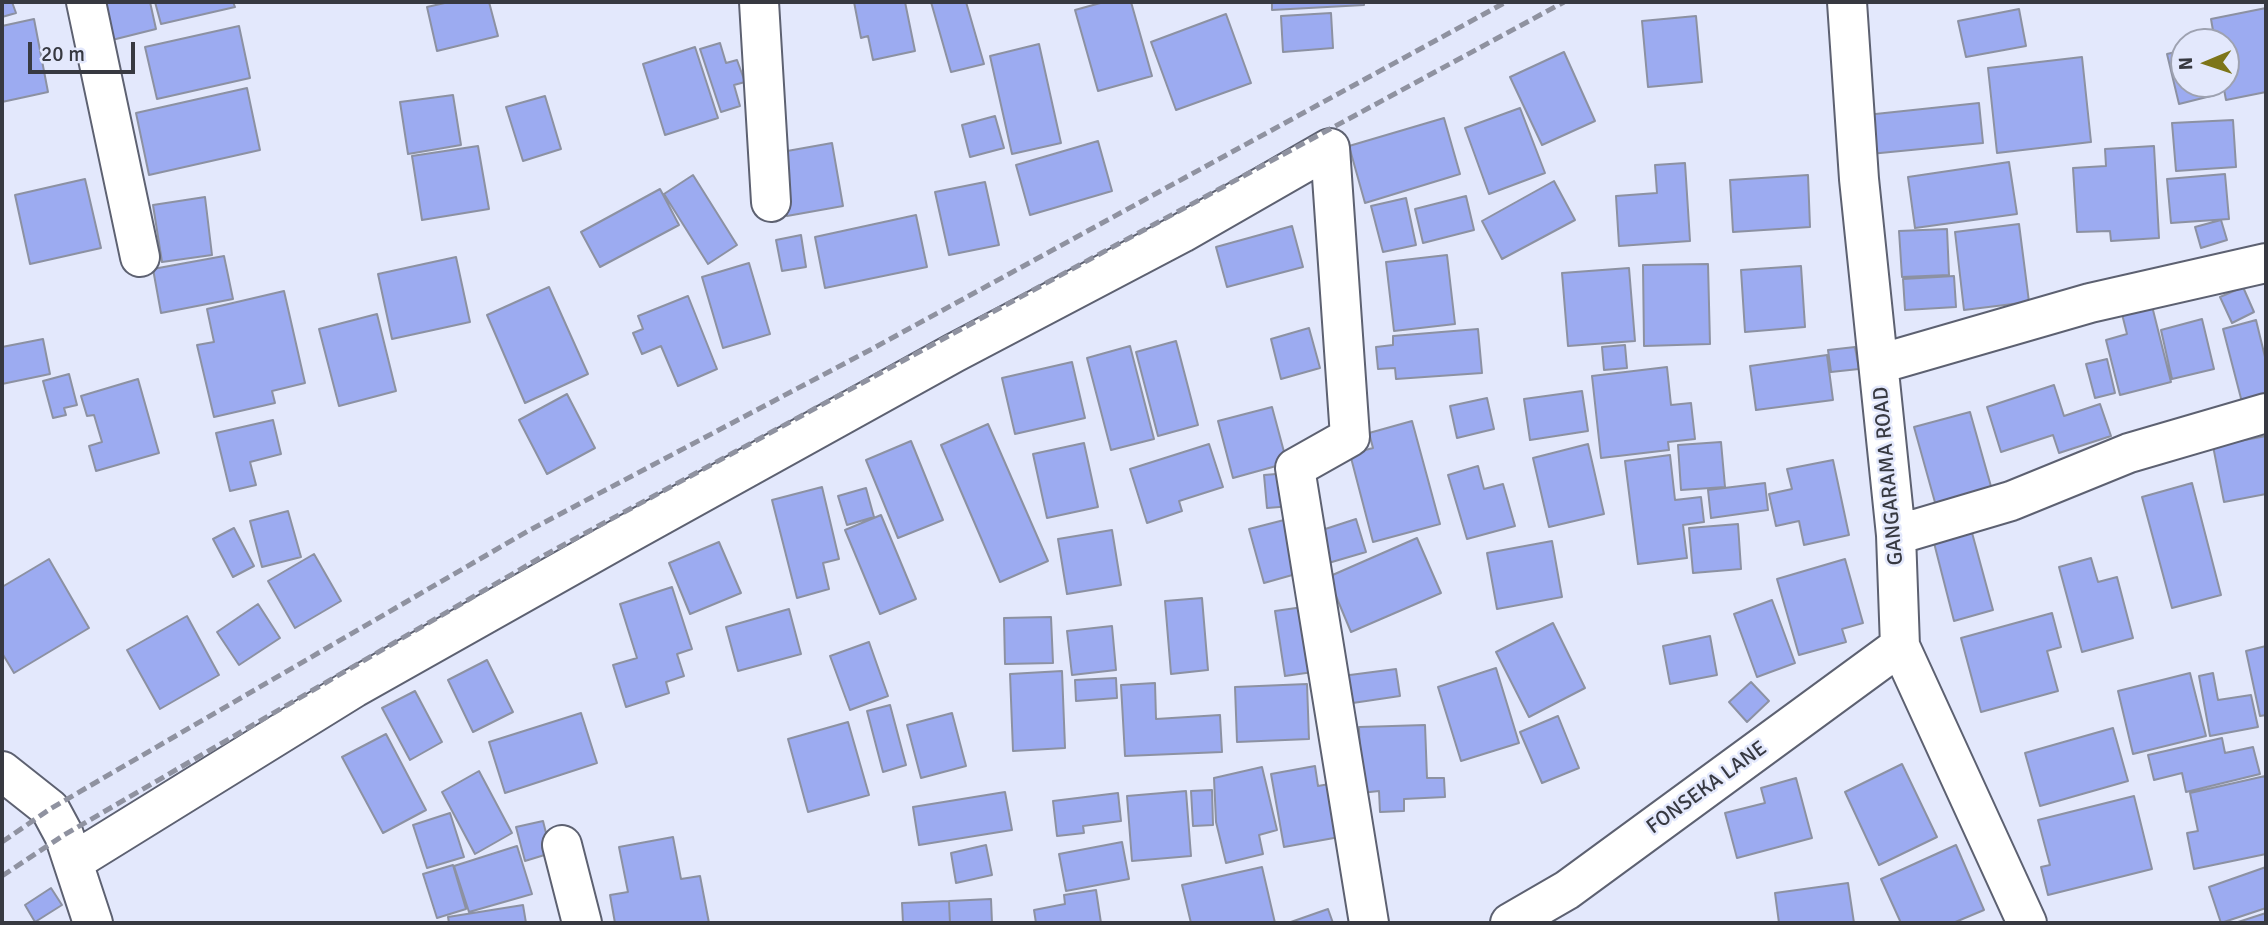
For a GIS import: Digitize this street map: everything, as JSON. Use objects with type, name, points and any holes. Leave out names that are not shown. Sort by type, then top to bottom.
[{"type":"street","points":[[86,2],[140,257]]},
{"type":"street","points":[[759,2],[771,202]]},
{"type":"street","name":"GANGARAMA ROAD","points":[[1847,2],[1859,179],[1896,535],[1900,646],[2027,923]]},
{"type":"street","points":[[73,862],[355,688],[918,373],[1182,233],[1330,148],[1350,437],[1295,468],[1368,923]]},
{"type":"street","points":[[1879,364],[2090,303],[2266,263]]},
{"type":"street","points":[[1896,535],[2011,501],[2129,453],[2266,413]]},
{"type":"street","name":"FONSEKA LANE","points":[[1510,923],[1567,890],[1900,646]]},
{"type":"street","points":[[2,771],[50,809],[64,835],[93,923]]},
{"type":"street","points":[[562,845],[582,923]]},
{"type":"building","points":[[2,2],[12,2],[16,13],[2,17]]},
{"type":"building","points":[[99,2],[150,2],[156,29],[108,41]]},
{"type":"building","points":[[155,2],[233,2],[235,7],[161,24]]},
{"type":"building","points":[[449,2],[489,2],[498,36],[437,51],[427,7]]},
{"type":"building","points":[[854,2],[905,2],[915,51],[873,60],[868,36],[861,38]]},
{"type":"building","points":[[931,2],[966,2],[984,64],[951,72]]},
{"type":"building","points":[[1104,2],[1131,2],[1152,76],[1098,91],[1075,10]]},
{"type":"building","points":[[1272,2],[1364,2],[1364,5],[1272,10]]},
{"type":"building","points":[[2266,8],[2266,92],[2240,97],[2240,28],[2213,28],[2211,19]]},
{"type":"building","points":[[2019,9],[2026,46],[1966,57],[1958,21]]},
{"type":"building","points":[[1331,13],[1333,48],[1283,52],[1281,16]]},
{"type":"building","points":[[1226,14],[1251,83],[1176,110],[1151,42]]},
{"type":"building","points":[[1696,16],[1702,82],[1648,87],[1642,21]]},
{"type":"building","points":[[34,19],[48,92],[2,102],[2,26]]},
{"type":"building","points":[[239,26],[250,78],[157,99],[145,47]]},
{"type":"building","points":[[720,43],[726,63],[737,60],[745,82],[734,85],[740,106],[721,112],[700,49]]},
{"type":"building","points":[[1039,44],[1061,143],[1012,154],[990,56]]},
{"type":"building","points":[[695,47],[718,118],[665,135],[643,64]]},
{"type":"building","points":[[1564,52],[1595,121],[1542,145],[1510,77]]},
{"type":"building","points":[[2082,57],[2091,142],[1997,153],[1988,68]]},
{"type":"building","points":[[247,88],[260,150],[149,175],[136,113]]},
{"type":"building","points":[[453,95],[461,145],[408,154],[400,102]]},
{"type":"building","points":[[545,96],[561,149],[523,161],[506,107]]},
{"type":"building","points":[[2178,98],[2203,98],[2179,104]]},
{"type":"building","points":[[1979,103],[1983,143],[1870,154],[1866,115]]},
{"type":"building","points":[[1520,108],[1545,173],[1489,194],[1465,128]]},
{"type":"building","points":[[995,116],[1004,148],[970,157],[962,125]]},
{"type":"building","points":[[1444,118],[1460,174],[1365,203],[1349,146]]},
{"type":"building","points":[[2233,120],[2236,167],[2176,171],[2172,123]]},
{"type":"building","points":[[1098,141],[1112,191],[1030,215],[1016,165]]},
{"type":"building","points":[[832,143],[843,206],[787,216],[776,153]]},
{"type":"building","points":[[478,146],[489,209],[422,220],[412,156]]},
{"type":"building","points":[[2154,146],[2159,238],[2111,241],[2110,231],[2077,232],[2073,168],[2106,166],[2105,149]]},
{"type":"building","points":[[2009,162],[2017,214],[1915,228],[1908,177]]},
{"type":"building","points":[[1685,163],[1690,241],[1619,246],[1616,196],[1657,193],[1655,165]]},
{"type":"building","points":[[2225,174],[2229,219],[2171,223],[2167,179]]},
{"type":"building","points":[[693,175],[737,245],[708,264],[664,194]]},
{"type":"building","points":[[1808,175],[1810,227],[1733,232],[1730,180]]},
{"type":"building","points":[[85,179],[101,248],[30,264],[15,195]]},
{"type":"building","points":[[1554,181],[1575,220],[1502,259],[1482,221]]},
{"type":"building","points":[[985,182],[999,245],[949,255],[935,192]]},
{"type":"building","points":[[660,189],[679,225],[600,267],[581,232]]},
{"type":"building","points":[[1466,196],[1474,230],[1423,243],[1415,209]]},
{"type":"building","points":[[205,197],[212,255],[162,262],[153,205]]},
{"type":"building","points":[[1406,198],[1416,245],[1383,252],[1371,206]]},
{"type":"building","points":[[916,215],[927,267],[825,288],[815,237]]},
{"type":"building","points":[[2221,220],[2227,240],[2201,248],[2195,227]]},
{"type":"building","points":[[2019,224],[2029,302],[1964,310],[1955,232]]},
{"type":"building","points":[[1292,226],[1303,267],[1227,287],[1216,247]]},
{"type":"building","points":[[1947,229],[1949,275],[1902,277],[1899,231]]},
{"type":"building","points":[[801,235],[806,267],[782,271],[776,240]]},
{"type":"building","points":[[1447,255],[1455,324],[1394,331],[1386,262]]},
{"type":"building","points":[[224,256],[233,299],[161,313],[153,269]]},
{"type":"building","points":[[456,257],[470,322],[392,339],[378,274]]},
{"type":"building","points":[[749,263],[770,334],[723,348],[702,277]]},
{"type":"building","points":[[1708,264],[1710,344],[1644,346],[1643,265]]},
{"type":"building","points":[[1801,266],[1805,327],[1745,332],[1741,270]]},
{"type":"building","points":[[1629,268],[1635,341],[1568,346],[1562,273]]},
{"type":"building","points":[[1954,276],[1956,307],[1905,310],[1903,279]]},
{"type":"building","points":[[549,287],[588,374],[525,403],[487,315]]},
{"type":"building","points":[[2243,287],[2254,312],[2232,323],[2220,297]]},
{"type":"building","points":[[284,291],[305,383],[272,391],[275,403],[214,417],[197,345],[214,342],[207,309]]},
{"type":"building","points":[[688,296],[717,369],[678,386],[661,346],[642,354],[633,333],[643,329],[638,316]]},
{"type":"building","points":[[2152,306],[2171,382],[2120,395],[2106,340],[2127,334],[2122,314]]},
{"type":"building","points":[[377,314],[396,391],[339,406],[319,329]]},
{"type":"building","points":[[2202,319],[2214,369],[2172,379],[2161,330]]},
{"type":"building","points":[[2256,320],[2266,361],[2266,405],[2244,410],[2223,329]]},
{"type":"building","points":[[1309,328],[1320,368],[1281,379],[1271,339]]},
{"type":"building","points":[[1478,329],[1482,373],[1396,379],[1395,368],[1378,369],[1376,347],[1393,345],[1393,336]]},
{"type":"building","points":[[43,339],[50,374],[2,384],[2,347]]},
{"type":"building","points":[[1176,341],[1198,425],[1158,436],[1136,352]]},
{"type":"building","points":[[1625,345],[1627,368],[1604,370],[1602,347]]},
{"type":"building","points":[[1130,346],[1154,439],[1111,450],[1087,358]]},
{"type":"building","points":[[1855,347],[1859,369],[1831,372],[1828,350]]},
{"type":"building","points":[[1827,355],[1833,400],[1756,410],[1750,366]]},
{"type":"building","points":[[2107,359],[2115,393],[2095,398],[2086,364]]},
{"type":"building","points":[[1072,362],[1085,418],[1015,434],[1002,378]]},
{"type":"building","points":[[1667,367],[1671,405],[1691,403],[1695,439],[1668,442],[1669,450],[1601,458],[1592,376]]},
{"type":"building","points":[[69,374],[77,405],[64,408],[66,415],[53,418],[43,381]]},
{"type":"building","points":[[138,379],[159,453],[96,471],[89,446],[102,442],[94,415],[87,416],[81,396]]},
{"type":"building","points":[[2054,385],[2064,416],[2100,404],[2111,436],[2059,453],[2053,435],[2001,452],[1987,407]]},
{"type":"building","points":[[1582,391],[1588,431],[1530,440],[1524,399]]},
{"type":"building","points":[[567,394],[595,448],[547,474],[519,420]]},
{"type":"building","points":[[1487,398],[1494,429],[1457,438],[1450,406]]},
{"type":"building","points":[[1272,407],[1287,463],[1233,478],[1218,421]]},
{"type":"building","points":[[1970,412],[1992,490],[1936,506],[1914,427]]},
{"type":"building","points":[[273,420],[281,454],[250,462],[256,485],[230,491],[216,433]]},
{"type":"building","points":[[1412,421],[1440,524],[1373,542],[1350,454],[1373,448],[1369,433]]},
{"type":"building","points":[[988,424],[1048,561],[1000,582],[941,445]]},
{"type":"building","points":[[2266,436],[2266,494],[2224,502],[2213,446]]},
{"type":"building","points":[[911,441],[943,520],[898,538],[866,460]]},
{"type":"building","points":[[1721,442],[1725,487],[1681,490],[1678,445]]},
{"type":"building","points":[[1084,443],[1098,507],[1047,518],[1033,454]]},
{"type":"building","points":[[1209,444],[1223,487],[1179,501],[1182,511],[1147,523],[1130,469]]},
{"type":"building","points":[[1588,444],[1604,514],[1549,527],[1533,458]]},
{"type":"building","points":[[1670,455],[1675,500],[1701,497],[1704,522],[1683,525],[1687,558],[1638,564],[1625,461]]},
{"type":"building","points":[[1833,460],[1849,535],[1804,545],[1799,521],[1776,526],[1769,494],[1792,489],[1787,469]]},
{"type":"building","points":[[1478,466],[1484,489],[1503,484],[1515,526],[1467,539],[1448,475]]},
{"type":"building","points":[[1289,473],[1292,506],[1267,508],[1264,475]]},
{"type":"building","points":[[1765,483],[1768,510],[1711,518],[1708,490]]},
{"type":"building","points":[[2192,483],[2221,595],[2172,608],[2142,497]]},
{"type":"building","points":[[822,487],[839,559],[823,563],[829,589],[797,598],[772,500]]},
{"type":"building","points":[[866,488],[874,517],[847,525],[838,496]]},
{"type":"building","points":[[288,511],[301,557],[262,567],[250,521]]},
{"type":"building","points":[[881,515],[916,599],[880,614],[845,530]]},
{"type":"building","points":[[1288,519],[1303,572],[1264,583],[1249,529]]},
{"type":"building","points":[[1356,519],[1366,552],[1325,564],[1316,532]]},
{"type":"building","points":[[1738,524],[1741,569],[1693,573],[1689,528]]},
{"type":"building","points":[[234,528],[254,566],[233,577],[213,539]]},
{"type":"building","points":[[1971,529],[1993,610],[1954,621],[1933,539]]},
{"type":"building","points":[[1112,530],[1121,585],[1067,594],[1058,539]]},
{"type":"building","points":[[1417,538],[1441,593],[1351,632],[1328,577]]},
{"type":"building","points":[[1552,541],[1562,597],[1497,609],[1487,553]]},
{"type":"building","points":[[719,542],[741,593],[690,614],[669,563]]},
{"type":"building","points":[[314,554],[341,601],[295,628],[268,581]]},
{"type":"building","points":[[2091,558],[2098,582],[2117,577],[2133,638],[2082,652],[2059,567]]},
{"type":"building","points":[[49,559],[89,628],[14,673],[2,653],[2,587]]},
{"type":"building","points":[[1845,559],[1863,623],[1842,629],[1846,642],[1799,655],[1777,579]]},
{"type":"building","points":[[672,587],[692,649],[677,654],[684,676],[666,682],[669,693],[626,707],[613,665],[637,658],[620,604]]},
{"type":"building","points":[[1202,598],[1208,670],[1171,674],[1165,601]]},
{"type":"building","points":[[1772,600],[1795,663],[1757,677],[1734,614]]},
{"type":"building","points":[[258,604],[280,638],[239,665],[217,632]]},
{"type":"building","points":[[1303,607],[1313,672],[1285,676],[1275,611]]},
{"type":"building","points":[[789,609],[801,654],[738,671],[726,627]]},
{"type":"building","points":[[2052,613],[2061,647],[2047,651],[2058,691],[1981,712],[1961,638]]},
{"type":"building","points":[[187,616],[219,675],[160,709],[127,650]]},
{"type":"building","points":[[1051,617],[1053,663],[1005,664],[1004,618]]},
{"type":"building","points":[[1553,623],[1585,688],[1529,717],[1496,652]]},
{"type":"building","points":[[1112,626],[1116,670],[1072,675],[1067,631]]},
{"type":"building","points":[[1710,636],[1717,675],[1670,684],[1663,646]]},
{"type":"building","points":[[869,642],[888,696],[850,710],[830,656]]},
{"type":"building","points":[[2266,646],[2266,715],[2260,716],[2246,651]]},
{"type":"building","points":[[487,660],[513,712],[473,732],[448,680]]},
{"type":"building","points":[[1496,668],[1519,743],[1461,761],[1438,687]]},
{"type":"building","points":[[1396,669],[1400,696],[1346,704],[1342,676]]},
{"type":"building","points":[[1062,671],[1065,748],[1013,751],[1010,674]]},
{"type":"building","points":[[2190,673],[2206,736],[2133,754],[2118,691]]},
{"type":"building","points":[[2213,673],[2218,700],[2251,695],[2258,727],[2210,736],[2199,676]]},
{"type":"building","points":[[1116,678],[1117,698],[1076,701],[1075,680]]},
{"type":"building","points":[[1751,682],[1769,701],[1747,722],[1729,702]]},
{"type":"building","points":[[1155,683],[1156,719],[1220,715],[1222,752],[1125,756],[1121,685]]},
{"type":"building","points":[[1307,684],[1309,739],[1237,742],[1235,687]]},
{"type":"building","points":[[415,691],[442,742],[410,760],[382,708]]},
{"type":"building","points":[[890,705],[906,765],[883,772],[867,711]]},
{"type":"building","points":[[581,713],[597,763],[505,793],[489,742]]},
{"type":"building","points":[[952,713],[966,766],[921,778],[907,725]]},
{"type":"building","points":[[1558,716],[1579,768],[1542,783],[1520,732]]},
{"type":"building","points":[[848,722],[869,795],[808,812],[788,739]]},
{"type":"building","points":[[1425,725],[1427,778],[1444,778],[1445,797],[1404,799],[1404,811],[1380,812],[1379,791],[1361,793],[1359,727]]},
{"type":"building","points":[[2113,728],[2128,781],[2040,806],[2025,753]]},
{"type":"building","points":[[386,734],[426,810],[383,833],[342,757]]},
{"type":"building","points":[[2222,738],[2225,753],[2253,747],[2260,774],[2186,792],[2182,773],[2154,780],[2148,755]]},
{"type":"building","points":[[1902,764],[1937,837],[1879,865],[1845,792]]},
{"type":"building","points":[[1315,766],[1318,786],[1335,783],[1345,836],[1284,847],[1271,774]]},
{"type":"building","points":[[1262,767],[1277,830],[1259,835],[1263,854],[1226,863],[1216,822],[1214,778]]},
{"type":"building","points":[[479,771],[512,833],[475,854],[442,792]]},
{"type":"building","points":[[2265,776],[2266,854],[2194,869],[2187,833],[2198,831],[2190,793]]},
{"type":"building","points":[[1796,778],[1812,838],[1737,858],[1725,813],[1765,803],[1761,788]]},
{"type":"building","points":[[1212,790],[1213,825],[1193,826],[1191,791]]},
{"type":"building","points":[[1186,791],[1191,856],[1132,861],[1127,796]]},
{"type":"building","points":[[1005,792],[1012,830],[919,845],[913,807]]},
{"type":"building","points":[[1118,793],[1121,821],[1083,826],[1084,833],[1057,836],[1053,801]]},
{"type":"building","points":[[2134,796],[2152,869],[2048,895],[2041,867],[2050,865],[2038,820]]},
{"type":"building","points":[[450,813],[464,857],[427,868],[413,825]]},
{"type":"building","points":[[543,821],[551,853],[525,861],[516,827]]},
{"type":"building","points":[[673,837],[681,879],[700,876],[709,923],[615,923],[610,895],[628,892],[619,847]]},
{"type":"building","points":[[1122,842],[1129,879],[1066,891],[1059,854]]},
{"type":"building","points":[[986,845],[992,875],[956,883],[951,853]]},
{"type":"building","points":[[1956,845],[1984,910],[1953,923],[1901,923],[1881,879]]},
{"type":"building","points":[[517,846],[532,894],[469,912],[454,866]]},
{"type":"building","points":[[453,865],[466,909],[437,918],[423,874]]},
{"type":"building","points":[[1262,867],[1275,923],[1191,923],[1182,885]]},
{"type":"building","points":[[2266,867],[2266,908],[2221,923],[2209,887]]},
{"type":"building","points":[[1848,883],[1854,923],[1779,923],[1775,893]]},
{"type":"building","points":[[51,888],[62,905],[35,922],[25,905]]},
{"type":"building","points":[[1096,890],[1101,923],[1036,923],[1034,910],[1065,904],[1064,895]]},
{"type":"building","points":[[991,899],[992,923],[950,923],[949,901]]},
{"type":"building","points":[[949,901],[950,923],[903,923],[902,903]]},
{"type":"building","points":[[523,905],[526,923],[449,923],[448,917]]},
{"type":"building","points":[[1328,909],[1333,923],[1288,923]]},
{"type":"building","points":[[2266,913],[2266,923],[2235,923]]},
{"type":"railway","points":[[2,842],[50,809],[528,531],[870,350],[1506,2]]},
{"type":"railway","points":[[2,876],[64,835],[545,555],[1564,2]]}]
